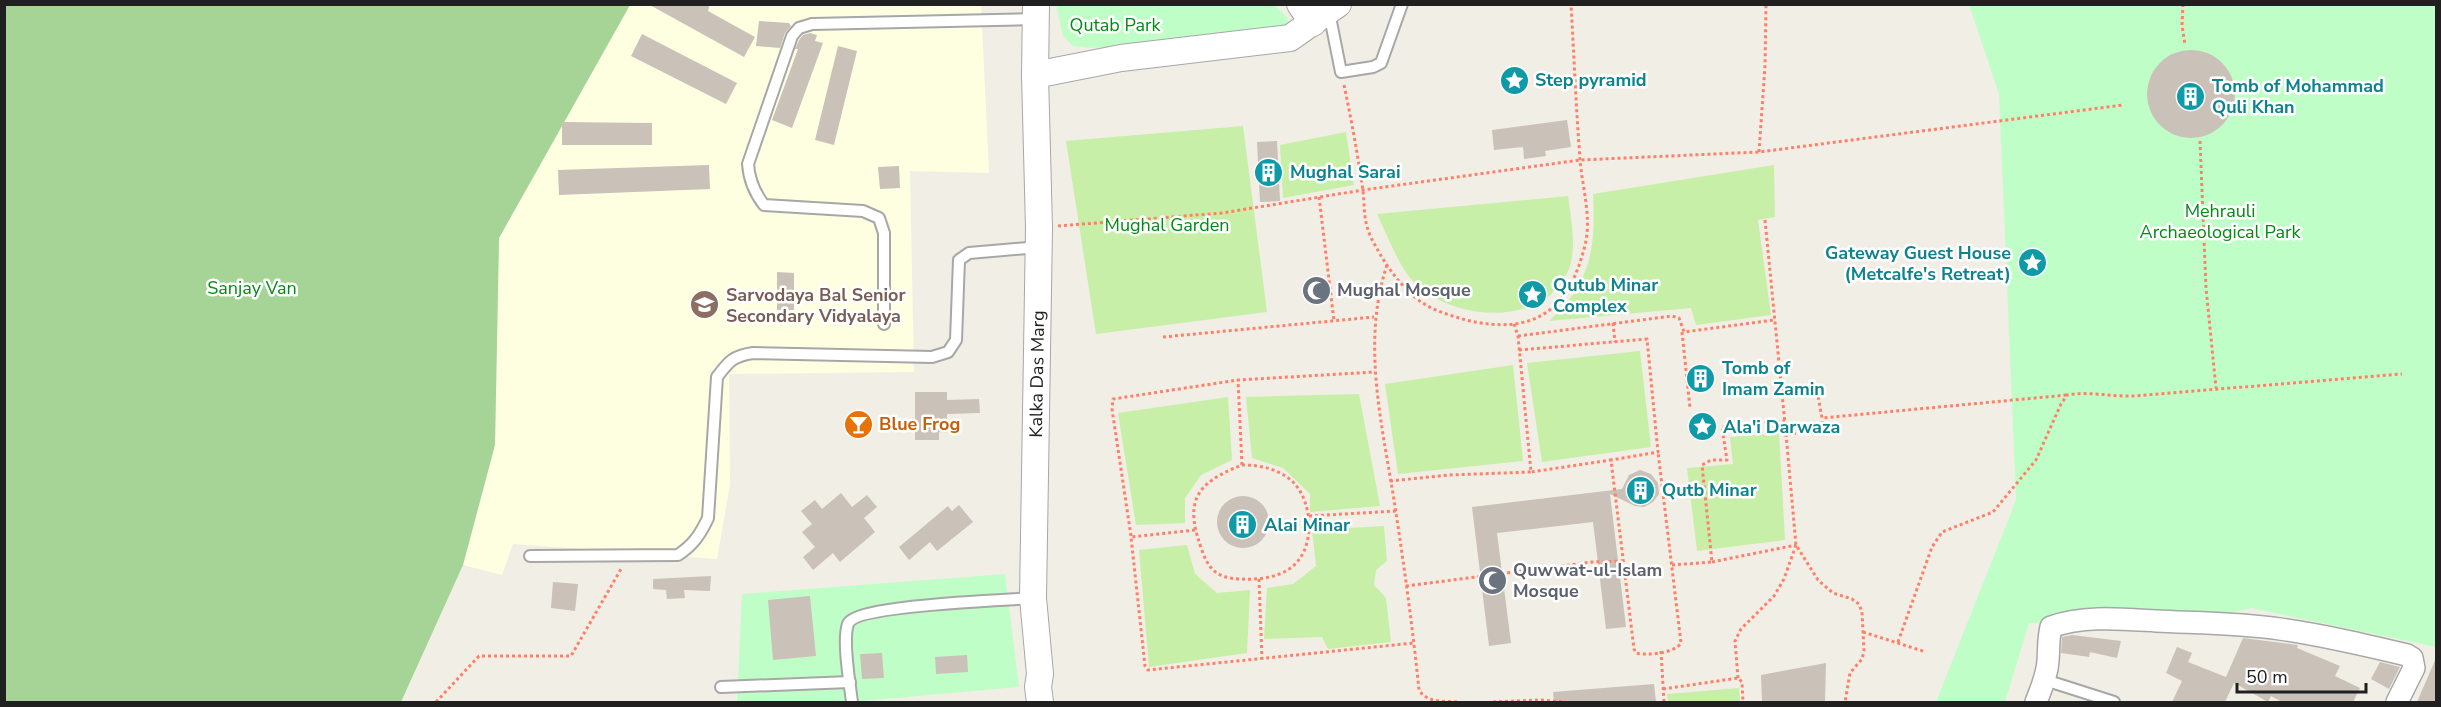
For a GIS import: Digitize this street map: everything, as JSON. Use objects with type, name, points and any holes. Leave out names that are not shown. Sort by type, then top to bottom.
[{"type":"street","points":[[1035,75],[1086,63],[1290,38],[1320,11]]},
{"type":"street","name":"Kalka Das Marg","points":[[1036,12],[1035,75],[1039,238],[1033,598],[1040,674],[1038,687],[1040,702]]},
{"type":"street","points":[[2036,702],[2045,680],[2051,627],[2068,621],[2131,620],[2213,623],[2280,629],[2358,643],[2407,655],[2412,658],[2414,668],[2397,702]]},
{"type":"street","name":"Kalka Das Marg","points":[[1040,674],[1053,702]]},
{"type":"lane","points":[[1320,11],[1341,72],[1373,67],[1381,63],[1402,4]]},
{"type":"lane","points":[[884,324],[884,233],[879,218],[863,211],[764,205],[752,184],[748,164],[792,36],[799,28],[812,24],[1036,12]]},
{"type":"lane","points":[[530,556],[678,555],[690,547],[701,535],[708,518],[717,377],[727,363],[738,355],[760,353],[932,357],[948,352],[957,340],[959,260],[969,253],[1039,238]]},
{"type":"lane","points":[[852,702],[847,638],[848,624],[853,618],[865,613],[903,608],[1033,598]]},
{"type":"lane","points":[[2045,680],[2114,702]]},
{"type":"lane","points":[[721,687],[849,682]]},
{"type":"path","points":[[1341,72],[1363,190],[1363,218],[1387,265],[1417,300],[1438,311],[1487,325],[1528,321],[1544,314],[1559,303],[1573,283],[1586,241],[1588,222],[1580,160],[1571,4]]},
{"type":"path","points":[[1759,152],[1765,66],[1766,4]]},
{"type":"path","points":[[2183,4],[2182,25],[2185,45]]},
{"type":"path","points":[[1039,238],[1580,160],[1759,152],[2122,105]]},
{"type":"path","points":[[2200,141],[2206,288],[2216,387]]},
{"type":"path","points":[[1319,197],[1334,321]]},
{"type":"path","points":[[1743,702],[1742,682],[1738,678],[1735,641],[1741,629],[1774,596],[1784,579],[1796,545],[1765,220]]},
{"type":"path","points":[[1387,265],[1374,317],[1375,372],[1419,690],[1430,700],[1457,702]]},
{"type":"path","points":[[1518,336],[1675,316],[1679,318],[1682,330],[1689,408]]},
{"type":"path","points":[[1163,337],[1374,317]]},
{"type":"path","points":[[1682,330],[1689,332],[1774,320]]},
{"type":"path","points":[[1613,323],[1615,342]]},
{"type":"path","points":[[1514,324],[1518,336],[1530,472]]},
{"type":"path","points":[[1519,350],[1647,339],[1681,643],[1675,649],[1643,655],[1636,653],[1634,649],[1611,459]]},
{"type":"path","points":[[1375,372],[1238,380],[1113,399],[1112,409],[1131,537],[1145,666],[1148,670],[1414,643]]},
{"type":"path","points":[[1822,418],[2078,393],[2113,397],[2134,396],[2216,387],[2402,374]]},
{"type":"path","points":[[1238,380],[1242,465]]},
{"type":"path","points":[[1782,390],[1817,390],[1823,428],[1820,432],[1786,434]]},
{"type":"path","points":[[1898,642],[1932,547],[1942,532],[1993,512],[2036,460],[2067,395]]},
{"type":"path","points":[[1712,562],[1702,465],[1711,460],[1728,460],[1722,427],[1785,421]]},
{"type":"path","points":[[1390,481],[1449,474],[1530,472],[1658,452]]},
{"type":"path","points":[[1242,465],[1257,465],[1272,469],[1292,481],[1302,496],[1308,516],[1308,542],[1292,568],[1259,579],[1224,577],[1215,574],[1207,564],[1195,530],[1194,506],[1198,493],[1213,477],[1242,465]]},
{"type":"path","points":[[1308,516],[1396,511]]},
{"type":"path","points":[[1131,537],[1195,530]]},
{"type":"path","points":[[1672,565],[1712,562],[1796,545]]},
{"type":"path","points":[[1796,545],[1818,580],[1833,593],[1852,599],[1862,612],[1864,651],[1862,659],[1850,673],[1845,702]]},
{"type":"path","points":[[436,702],[479,656],[570,656],[629,555]]},
{"type":"path","points":[[1406,586],[1592,562],[1624,561]]},
{"type":"path","points":[[1259,579],[1262,659]]},
{"type":"path","points":[[1863,632],[1926,651]]},
{"type":"path","points":[[1661,651],[1664,702]]},
{"type":"path","points":[[1663,689],[1738,678]]},
{"type":"path","points":[[1493,702],[1540,700],[1565,702]]},
{"type":"shaded area","name":"Sarvodaya Bal Senior Secondary Vidyalaya","points":[[630,5],[981,5],[989,173],[910,171],[914,372],[729,374],[730,484],[717,559],[513,544],[502,575],[463,565],[495,445],[499,238]]},
{"type":"green space","name":"Qutab Park","points":[[1056,4],[1274,5],[1287,17],[1288,25],[1277,37],[1094,48],[1073,46],[1063,36]]},
{"type":"green space","name":"Sanjay Van","points":[[4,5],[630,5],[499,238],[495,445],[463,565],[401,702],[5,702]]},
{"type":"green space","name":"Mehrauli Archaeological Park","points":[[1969,5],[2436,5],[2436,647],[2251,608],[2171,625],[2029,623],[2005,702],[1936,702],[2016,500],[1999,94]]},
{"type":"green space","name":"Mughal Garden","points":[[1243,126],[1267,312],[1096,334],[1066,141]]},
{"type":"green space","points":[[1346,132],[1354,185],[1283,198],[1280,145]]},
{"type":"green space","points":[[1774,165],[1775,217],[1758,220],[1771,315],[1696,325],[1691,308],[1549,321],[1574,293],[1588,264],[1593,231],[1593,194]]},
{"type":"green space","points":[[1568,196],[1573,251],[1567,273],[1547,298],[1532,306],[1497,313],[1460,308],[1427,293],[1408,275],[1377,214]]},
{"type":"green space","points":[[1640,351],[1651,447],[1542,462],[1527,363]]},
{"type":"green space","points":[[1513,365],[1523,461],[1398,474],[1385,384]]},
{"type":"green space","points":[[1359,394],[1380,506],[1310,512],[1310,494],[1283,468],[1252,458],[1246,397]]},
{"type":"green space","points":[[1228,397],[1232,460],[1201,475],[1185,498],[1185,523],[1136,525],[1118,413]]},
{"type":"green space","points":[[1779,433],[1785,540],[1697,551],[1687,468],[1733,464],[1730,437]]},
{"type":"green space","points":[[1384,526],[1387,561],[1376,570],[1374,585],[1386,598],[1391,642],[1328,649],[1322,637],[1264,639],[1267,588],[1293,584],[1316,566],[1312,530]]},
{"type":"green space","points":[[1187,545],[1195,574],[1217,593],[1250,590],[1247,653],[1149,667],[1139,550]]},
{"type":"green space","points":[[1005,574],[1019,687],[852,702],[737,702],[742,594]]},
{"type":"green space","points":[[1739,688],[1740,702],[1668,702],[1667,694]]},
{"type":"building","points":[[648,4],[710,4],[708,11],[755,37],[744,57]]},
{"type":"building","points":[[759,21],[789,23],[791,26],[785,33],[780,48],[756,46]]},
{"type":"building","points":[[810,33],[817,35],[815,41],[823,43],[792,128],[772,120],[798,49],[795,49],[803,35]]},
{"type":"building","points":[[642,34],[737,83],[726,104],[631,56]]},
{"type":"building","points":[[838,46],[857,51],[834,145],[815,140]]},
{"type":"building","name":"Tomb of Mohammad Quli Khan","points":[[2191,50],[2216,57],[2228,69],[2235,94],[2228,119],[2216,131],[2191,138],[2166,131],[2154,119],[2147,94],[2154,69],[2166,57]]},
{"type":"building","points":[[1567,120],[1571,147],[1545,151],[1546,156],[1524,159],[1523,147],[1494,150],[1492,130]]},
{"type":"building","points":[[562,122],[652,123],[652,145],[562,145]]},
{"type":"building","name":"Mughal Sarai","points":[[1277,141],[1280,201],[1260,202],[1257,142]]},
{"type":"building","points":[[709,165],[710,189],[559,195],[558,170]]},
{"type":"building","points":[[899,166],[900,188],[880,189],[878,167]]},
{"type":"building","points":[[777,272],[794,273],[794,310],[777,310]]},
{"type":"building","name":"Tomb of Imam Zamin","points":[[1710,367],[1712,388],[1692,390],[1690,369]]},
{"type":"building","points":[[915,392],[947,392],[947,400],[979,399],[980,413],[947,414],[947,433],[939,432],[939,440],[915,440]]},
{"type":"building","name":"Quwwat-ul-Islam Mosque","points":[[1640,470],[1651,474],[1658,483],[1659,494],[1653,502],[1644,507],[1635,506],[1610,494],[1626,627],[1606,629],[1593,522],[1497,533],[1511,643],[1489,646],[1472,507],[1622,489],[1629,475]]},
{"type":"building","points":[[841,493],[852,507],[867,495],[877,507],[864,518],[875,532],[840,562],[833,553],[813,570],[803,557],[815,547],[802,532],[812,524],[801,511],[815,500],[822,509]]},
{"type":"building","name":"Alai Minar","points":[[1238,496],[1248,496],[1257,500],[1265,508],[1269,522],[1265,536],[1257,544],[1248,548],[1238,548],[1229,544],[1221,536],[1217,527],[1217,517],[1221,508],[1229,500]]},
{"type":"building","points":[[959,505],[973,522],[937,551],[930,542],[909,560],[899,547],[948,506],[952,511]]},
{"type":"building","points":[[711,576],[710,591],[684,590],[685,598],[667,599],[666,590],[653,589],[653,579]]},
{"type":"building","points":[[553,582],[578,584],[575,611],[551,608]]},
{"type":"building","points":[[810,596],[816,656],[773,660],[768,600]]},
{"type":"building","points":[[2072,635],[2121,641],[2117,658],[2090,652],[2089,657],[2061,653],[2062,637]]},
{"type":"building","points":[[2243,638],[2298,645],[2297,648],[2340,666],[2335,676],[2360,688],[2353,702],[2282,702],[2271,696],[2268,702],[2234,683],[2225,702],[2172,702],[2182,681],[2166,673],[2177,647],[2192,653],[2188,662],[2226,677]]},
{"type":"building","points":[[882,653],[884,678],[862,679],[860,654]]},
{"type":"building","points":[[967,655],[968,672],[936,674],[935,657]]},
{"type":"building","points":[[2436,658],[2436,702],[2417,702]]},
{"type":"building","points":[[2380,662],[2400,667],[2389,689],[2371,679]]},
{"type":"building","points":[[1826,663],[1825,702],[1762,702],[1761,675]]},
{"type":"building","points":[[1654,684],[1656,702],[1554,702],[1553,692]]},
{"type":"place","name":"Step pyramid","points":[[1514,80]]},
{"type":"place","name":"Tomb of Mohammad Quli Khan","points":[[2191,96]]},
{"type":"place","name":"Mughal Sarai","points":[[1269,172]]},
{"type":"place","name":"Gateway Guest House (Metcalfe's Retreat)","points":[[2032,263]]},
{"type":"place","name":"Mughal Mosque","points":[[1316,290]]},
{"type":"place","name":"Qutub Minar Complex","points":[[1532,295]]},
{"type":"place","name":"Sarvodaya Bal Senior Secondary Vidyalaya","points":[[705,305]]},
{"type":"place","name":"Tomb of Imam Zamin","points":[[1701,378]]},
{"type":"place","name":"Blue Frog","points":[[858,424]]},
{"type":"place","name":"Ala'i Darwaza","points":[[1702,427]]},
{"type":"place","name":"Qutb Minar","points":[[1641,490]]},
{"type":"place","name":"Alai Minar","points":[[1243,525]]},
{"type":"place","name":"Quwwat-ul-Islam Mosque","points":[[1492,580]]}]
